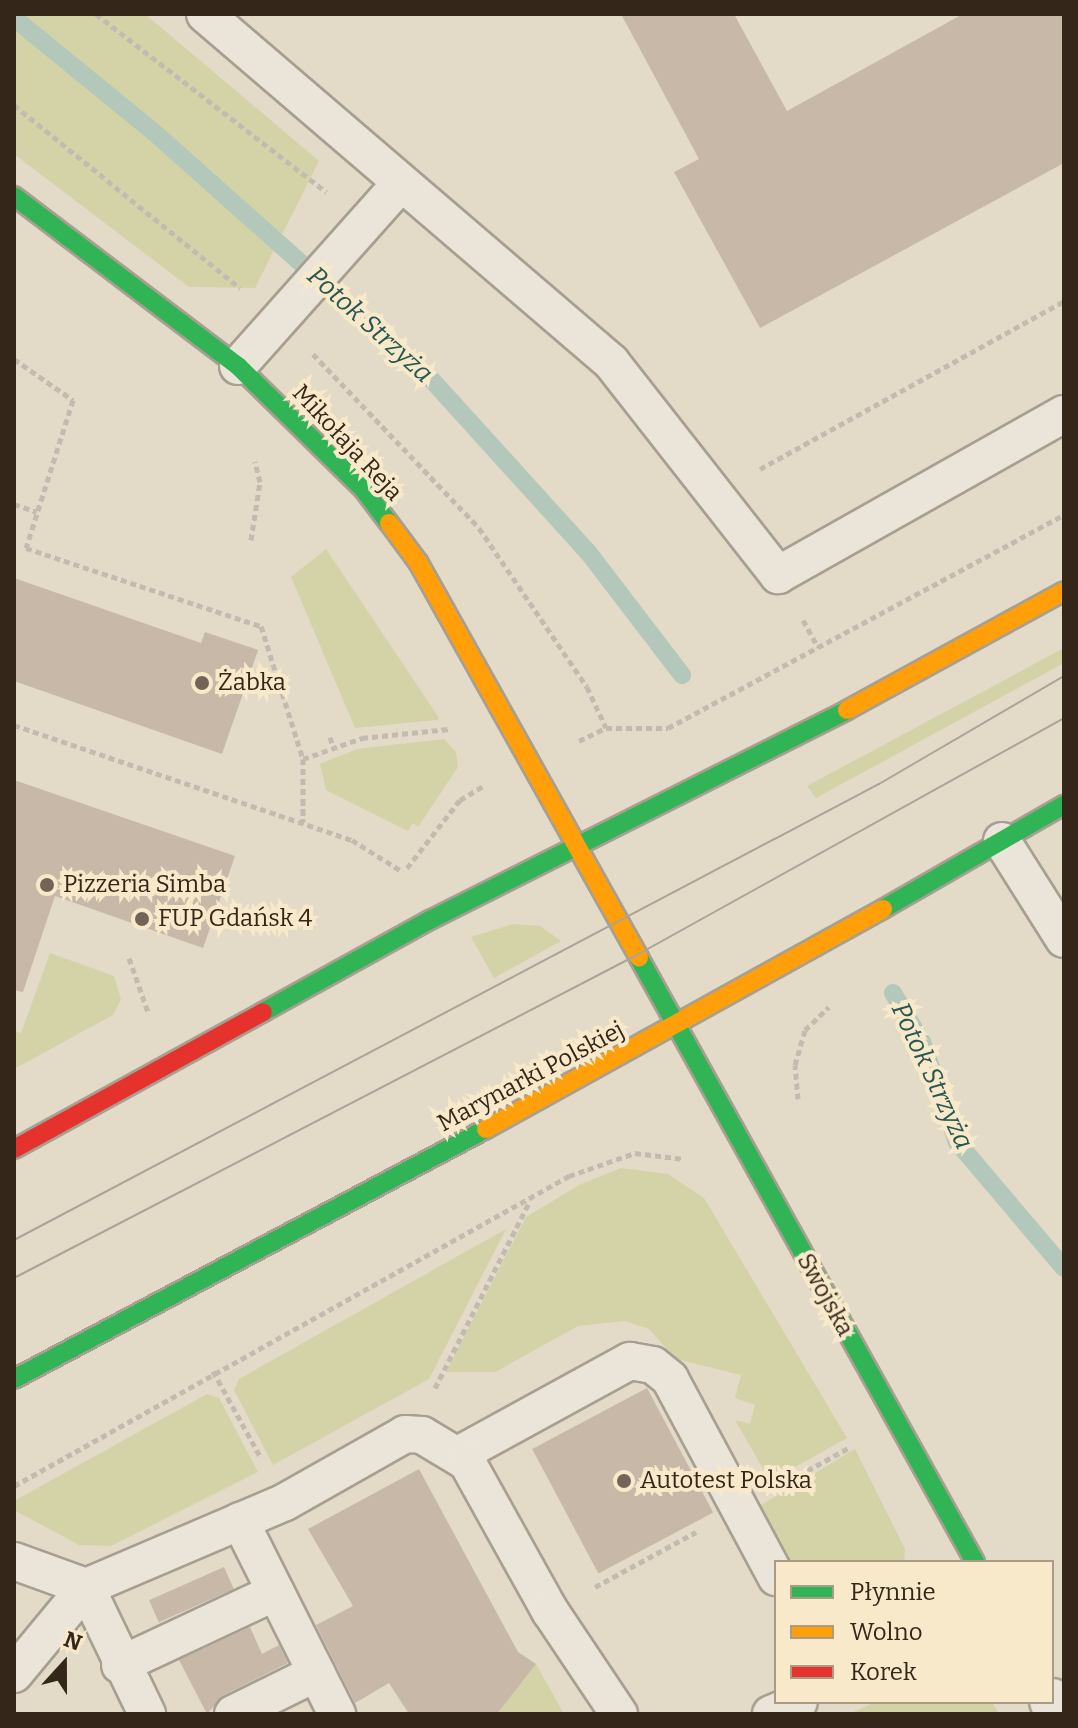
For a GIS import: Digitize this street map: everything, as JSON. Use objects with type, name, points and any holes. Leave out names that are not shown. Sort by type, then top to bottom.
[{"type":"main road","name":"Mikołaja Reja","points":[[14,196],[238,366],[364,490],[418,562],[575,846]]},
{"type":"main road","points":[[14,1149],[575,846],[733,772],[1064,591]]},
{"type":"main road","name":"Marynarki Polskiej","points":[[14,1379],[674,1029],[1064,805]]},
{"type":"main road","name":"Swojska","points":[[575,846],[674,1029],[974,1560]]},
{"type":"lane","points":[[205,14],[611,362],[778,575],[1064,414]]},
{"type":"lane","points":[[238,366],[400,184]]},
{"type":"lane","points":[[1002,841],[1064,939]]},
{"type":"lane","points":[[458,1455],[630,1361],[653,1365],[670,1379],[774,1573]]},
{"type":"lane","points":[[14,1674],[86,1587],[285,1502],[405,1434],[422,1435],[458,1455],[619,1714]]},
{"type":"lane","points":[[240,1521],[337,1714]]},
{"type":"lane","points":[[14,1561],[86,1587],[120,1665],[147,1714]]},
{"type":"lane","points":[[120,1665],[276,1592]]},
{"type":"lane","points":[[233,1714],[316,1673]]},
{"type":"lane","points":[[771,1714],[794,1704]]},
{"type":"path","points":[[96,14],[356,233]]},
{"type":"path","points":[[714,494],[1064,301]]},
{"type":"path","points":[[14,359],[73,400],[26,548],[261,626],[303,759],[303,822]]},
{"type":"path","points":[[251,540],[260,482],[252,446]]},
{"type":"path","points":[[14,504],[37,512]]},
{"type":"path","points":[[390,880],[403,872],[468,793],[606,728],[668,728],[1064,515]]},
{"type":"path","points":[[14,725],[352,840],[403,872]]},
{"type":"path","points":[[303,759],[333,746],[462,728]]},
{"type":"path","points":[[330,737],[333,746]]},
{"type":"path","points":[[129,958],[148,1013],[162,1006]]},
{"type":"path","points":[[798,1099],[795,1065],[805,1030],[839,1000]]},
{"type":"path","points":[[14,1486],[213,1371],[569,1176],[635,1153],[684,1159]]},
{"type":"path","points":[[422,1435],[439,1377],[530,1199]]},
{"type":"path","points":[[213,1371],[285,1502]]},
{"type":"green space","points":[[14,14],[145,14],[319,161],[255,288],[189,287],[14,154]]},
{"type":"green space","points":[[326,549],[439,718],[437,720],[355,728],[291,577]]},
{"type":"green space","points":[[1064,648],[1064,663],[816,798],[807,786]]},
{"type":"green space","points":[[444,739],[456,752],[458,767],[418,827],[413,823],[408,831],[326,790],[320,764],[357,749]]},
{"type":"green space","points":[[513,924],[540,926],[561,941],[494,978],[471,937]]},
{"type":"green space","points":[[50,953],[114,976],[121,1000],[113,1015],[14,1069],[14,1031],[21,1033]]},
{"type":"green space","points":[[621,1168],[668,1174],[704,1198],[847,1438],[770,1481],[735,1420],[750,1424],[755,1405],[735,1398],[741,1375],[676,1359],[649,1329],[625,1321],[578,1326],[495,1372],[446,1372],[526,1217],[579,1185]]},
{"type":"green space","points":[[506,1229],[429,1379],[273,1465],[234,1390],[239,1379]]},
{"type":"green space","points":[[207,1394],[219,1398],[258,1472],[111,1546],[79,1545],[14,1510],[14,1501]]},
{"type":"green space","points":[[855,1449],[905,1549],[904,1560],[790,1560],[761,1505]]},
{"type":"green space","points":[[536,1664],[564,1714],[497,1714]]},
{"type":"green space","points":[[871,1704],[993,1704],[999,1714],[849,1714]]},
{"type":"building","points":[[621,14],[734,14],[787,111],[963,14],[1064,14],[1064,163],[760,328],[674,172],[699,159]]},
{"type":"building","points":[[14,578],[201,643],[205,632],[258,650],[222,754],[14,681]]},
{"type":"building","points":[[14,780],[235,856],[203,948],[55,896],[23,992],[14,990]]},
{"type":"building","name":"Autotest Polska","points":[[647,1388],[713,1512],[598,1574],[532,1449]]},
{"type":"building","points":[[419,1469],[518,1652],[536,1664],[497,1714],[409,1714],[389,1683],[355,1703],[316,1625],[353,1606],[308,1529]]},
{"type":"building","points":[[224,1567],[234,1589],[159,1622],[149,1600]]},
{"type":"building","points":[[250,1627],[262,1654],[279,1645],[288,1663],[224,1695],[207,1714],[179,1660]]},
{"type":"waterway","name":"Potok Strzyża","points":[[14,18],[156,134],[430,378],[588,552],[682,675]]},
{"type":"waterway","name":"Potok Strzyża","points":[[893,993],[922,1042],[957,1142],[1064,1268]]},
{"type":"tram line","points":[[14,1240],[879,784],[1064,676]]},
{"type":"tram line","points":[[14,1278],[635,956],[1064,718]]},
{"type":"traffic: fast","points":[[14,196],[238,366],[364,490],[389,523]]},
{"type":"traffic: fast","points":[[263,1012],[430,920],[847,710]]},
{"type":"traffic: fast","points":[[883,909],[1064,805]]},
{"type":"traffic: fast","points":[[639,958],[974,1560]]},
{"type":"traffic: fast","points":[[14,1379],[486,1129]]},
{"type":"traffic: slow","points":[[389,523],[418,562],[639,958]]},
{"type":"traffic: slow","points":[[847,710],[1064,591]]},
{"type":"traffic: slow","points":[[486,1129],[883,909]]},
{"type":"traffic: jam","points":[[14,1149],[263,1012]]},
{"type":"place","name":"Żabka","points":[[202,683]]},
{"type":"place","name":"Pizzeria Simba","points":[[47,885]]},
{"type":"place","name":"FUP Gdańsk 4","points":[[142,919]]},
{"type":"place","name":"Autotest Polska","points":[[624,1481]]}]
